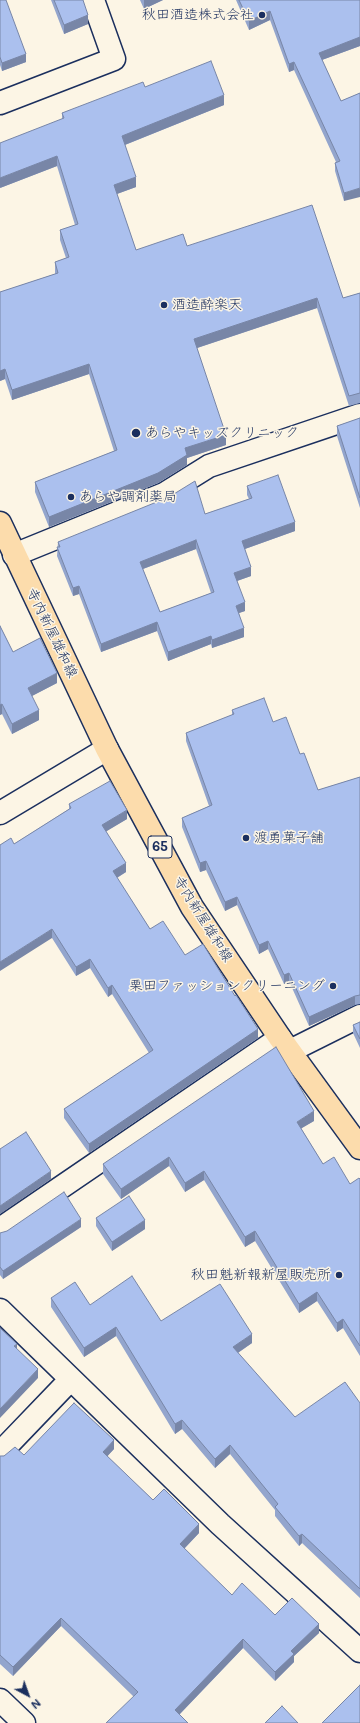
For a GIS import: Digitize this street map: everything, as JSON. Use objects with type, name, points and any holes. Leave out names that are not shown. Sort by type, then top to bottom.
[{"type":"main road","name":"寺内新屋雄和線","points":[[1,528],[107,749],[192,907],[285,1044],[360,1148]]},
{"type":"street","points":[[0,103],[114,59],[93,0]]},
{"type":"street","points":[[14,555],[164,494],[209,466],[360,415]]},
{"type":"street","points":[[0,813],[107,749]]},
{"type":"street","points":[[0,1229],[112,1151],[285,1044],[360,1016]]},
{"type":"street","points":[[0,1310],[220,1524],[360,1651]]},
{"type":"street","points":[[0,1453],[71,1379]]},
{"type":"street","points":[[0,1700],[22,1722]]},
{"type":"building","points":[[0,0],[6,0],[26,54],[2,63],[0,57]]},
{"type":"building","points":[[54,0],[83,0],[88,15],[64,25]]},
{"type":"building","points":[[239,0],[360,0],[360,37],[319,53],[341,101],[360,93],[360,188],[344,193],[335,163],[340,161],[294,62],[289,64],[270,11],[249,21]]},
{"type":"building","points":[[211,61],[224,95],[122,136],[136,177],[114,185],[136,250],[183,234],[187,246],[312,205],[343,298],[360,293],[360,393],[349,396],[317,298],[194,339],[226,435],[185,448],[187,455],[158,473],[49,517],[35,482],[117,450],[89,364],[12,390],[5,369],[0,371],[0,292],[58,273],[55,262],[69,257],[60,230],[78,224],[57,156],[0,178],[0,143],[64,118],[62,113],[143,82],[145,87]]},
{"type":"building","points":[[360,418],[360,498],[337,426]]},
{"type":"building","points":[[278,475],[295,522],[242,541],[251,567],[234,573],[245,602],[236,606],[244,628],[212,640],[211,636],[168,652],[157,622],[101,644],[79,586],[73,588],[57,547],[60,547],[58,542],[169,497],[195,481],[205,514],[252,498],[247,486]],"holes":[[[196,540],[214,592],[160,612],[140,562]]]},
{"type":"building","points":[[0,626],[13,652],[40,638],[57,673],[28,688],[39,710],[12,724],[2,704],[0,705]]},
{"type":"building","points":[[264,698],[273,722],[286,717],[300,754],[304,753],[318,790],[360,777],[360,995],[309,1017],[289,973],[284,975],[268,941],[259,945],[237,897],[225,902],[206,861],[200,863],[182,818],[212,805],[186,733],[234,714],[232,710]]},
{"type":"building","points":[[110,781],[127,810],[102,825],[126,863],[113,871],[150,929],[163,921],[185,955],[203,944],[235,996],[236,995],[258,1029],[89,1144],[64,1109],[153,1050],[112,985],[108,988],[90,959],[76,967],[52,929],[0,962],[0,845],[11,838],[14,844],[71,808],[69,804]]},
{"type":"building","points":[[360,1022],[360,1039],[353,1025]]},
{"type":"building","points":[[276,1047],[314,1111],[297,1122],[323,1164],[334,1157],[350,1184],[359,1178],[360,1179],[360,1346],[343,1319],[337,1323],[317,1292],[299,1304],[255,1231],[245,1237],[204,1171],[185,1183],[169,1157],[121,1189],[103,1164]]},
{"type":"building","points":[[26,1132],[51,1171],[0,1206],[0,1149]]},
{"type":"building","points":[[64,1192],[81,1219],[3,1271],[0,1267],[0,1233],[7,1231]]},
{"type":"building","points":[[129,1196],[145,1220],[112,1242],[96,1218]]},
{"type":"building","points":[[132,1276],[161,1321],[220,1284],[252,1334],[233,1347],[295,1417],[345,1382],[360,1403],[360,1589],[302,1534],[299,1536],[275,1507],[278,1504],[230,1445],[215,1459],[182,1420],[175,1424],[116,1327],[84,1348],[51,1298],[75,1282],[90,1305]]},
{"type":"building","points":[[0,1328],[17,1344],[14,1346],[38,1369],[0,1409]]},
{"type":"building","points":[[74,1403],[114,1440],[103,1452],[153,1500],[164,1489],[199,1524],[180,1544],[232,1595],[242,1583],[275,1615],[292,1598],[319,1624],[291,1651],[294,1654],[275,1672],[243,1639],[175,1710],[188,1723],[106,1723],[138,1692],[61,1618],[13,1667],[0,1655],[0,1456],[4,1456],[15,1447],[24,1455]]},
{"type":"building","points":[[360,1685],[360,1723],[322,1723]]},
{"type":"building","points":[[282,1706],[298,1723],[265,1723]]},
{"type":"place","name":"秋田酒造株式会社","points":[[262,15]]},
{"type":"place","name":"酒造酔楽天","points":[[164,305]]},
{"type":"place","name":"あらやキッズクリニック","points":[[136,433]]},
{"type":"place","name":"あらや調剤薬局","points":[[71,497]]},
{"type":"place","name":"渡勇菓子舗","points":[[246,838]]},
{"type":"place","name":"栗田ファッションクリーニング","points":[[333,986]]},
{"type":"place","name":"秋田魁新報新屋販売所","points":[[339,1275]]}]
